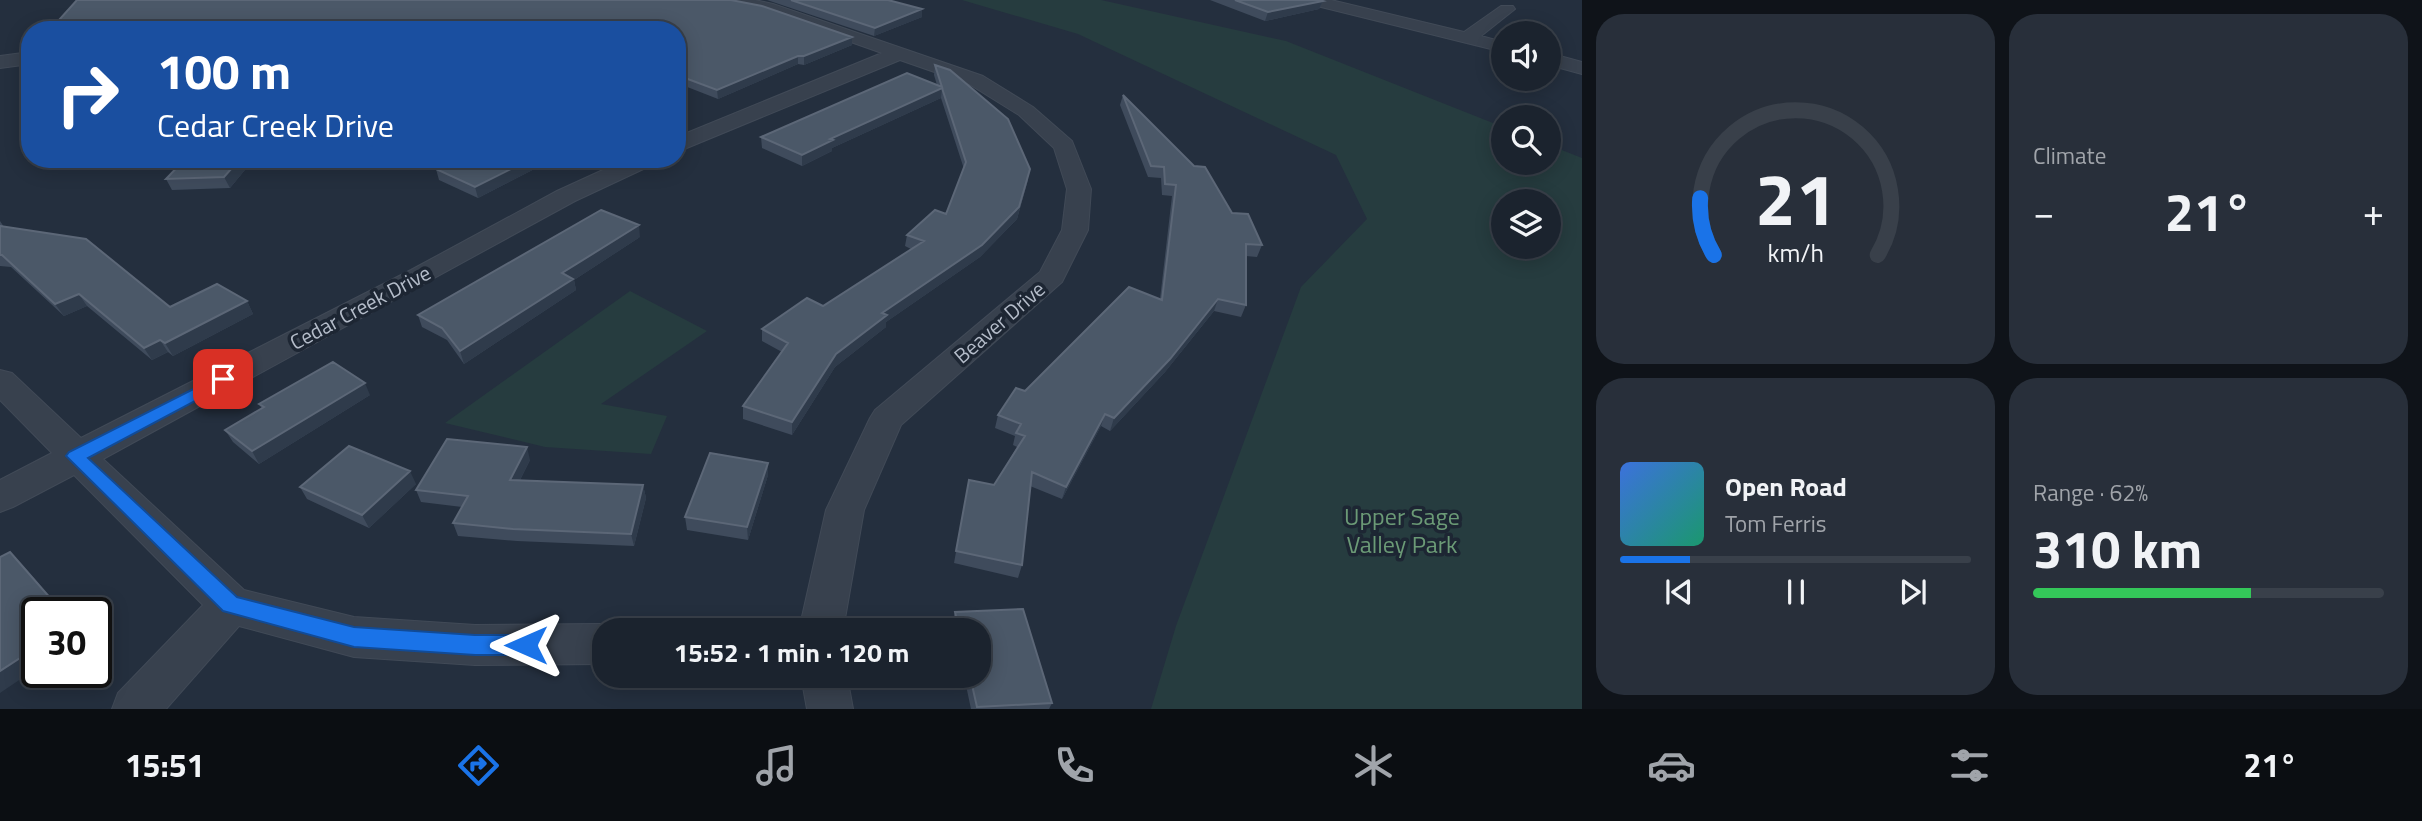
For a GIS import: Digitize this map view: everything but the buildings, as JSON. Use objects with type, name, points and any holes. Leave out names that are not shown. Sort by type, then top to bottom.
[{"type":"street","name":"Beaver Drive","points":[[728,0],[767,7],[976,80],[1027,111],[1065,146],[1079,190],[1075,230],[1052,276],[887,418],[845,510],[823,618]]},
{"type":"street","points":[[1311,0],[1491,44]]},
{"type":"street","points":[[1467,38],[1507,9]]},
{"type":"street","points":[[686,134],[902,52]]},
{"type":"street","points":[[0,62],[21,59]]},
{"type":"street","points":[[1561,62],[1582,68]]},
{"type":"street","name":"Cedar Creek Drive","points":[[0,497],[421,276],[566,196],[627,168]]},
{"type":"street","points":[[0,381],[231,605],[354,637],[475,645],[592,644]]},
{"type":"street","points":[[135,709],[231,605]]},
{"type":"street","points":[[826,688],[830,709]]},
{"type":"green space","name":"Upper Sage Valley Park","points":[[962,0],[1101,0],[1286,41],[1491,122],[1491,175],[1561,175],[1561,150],[1582,158],[1582,709],[1151,709],[1176,626],[1301,287],[1367,219],[1336,155],[1078,34]]},
{"type":"green space","points":[[630,291],[707,331],[601,404],[667,416],[651,454],[545,447],[445,423]]},
{"type":"route","points":[[223,379],[75,456],[231,605],[354,637],[475,645],[526,645]]}]
